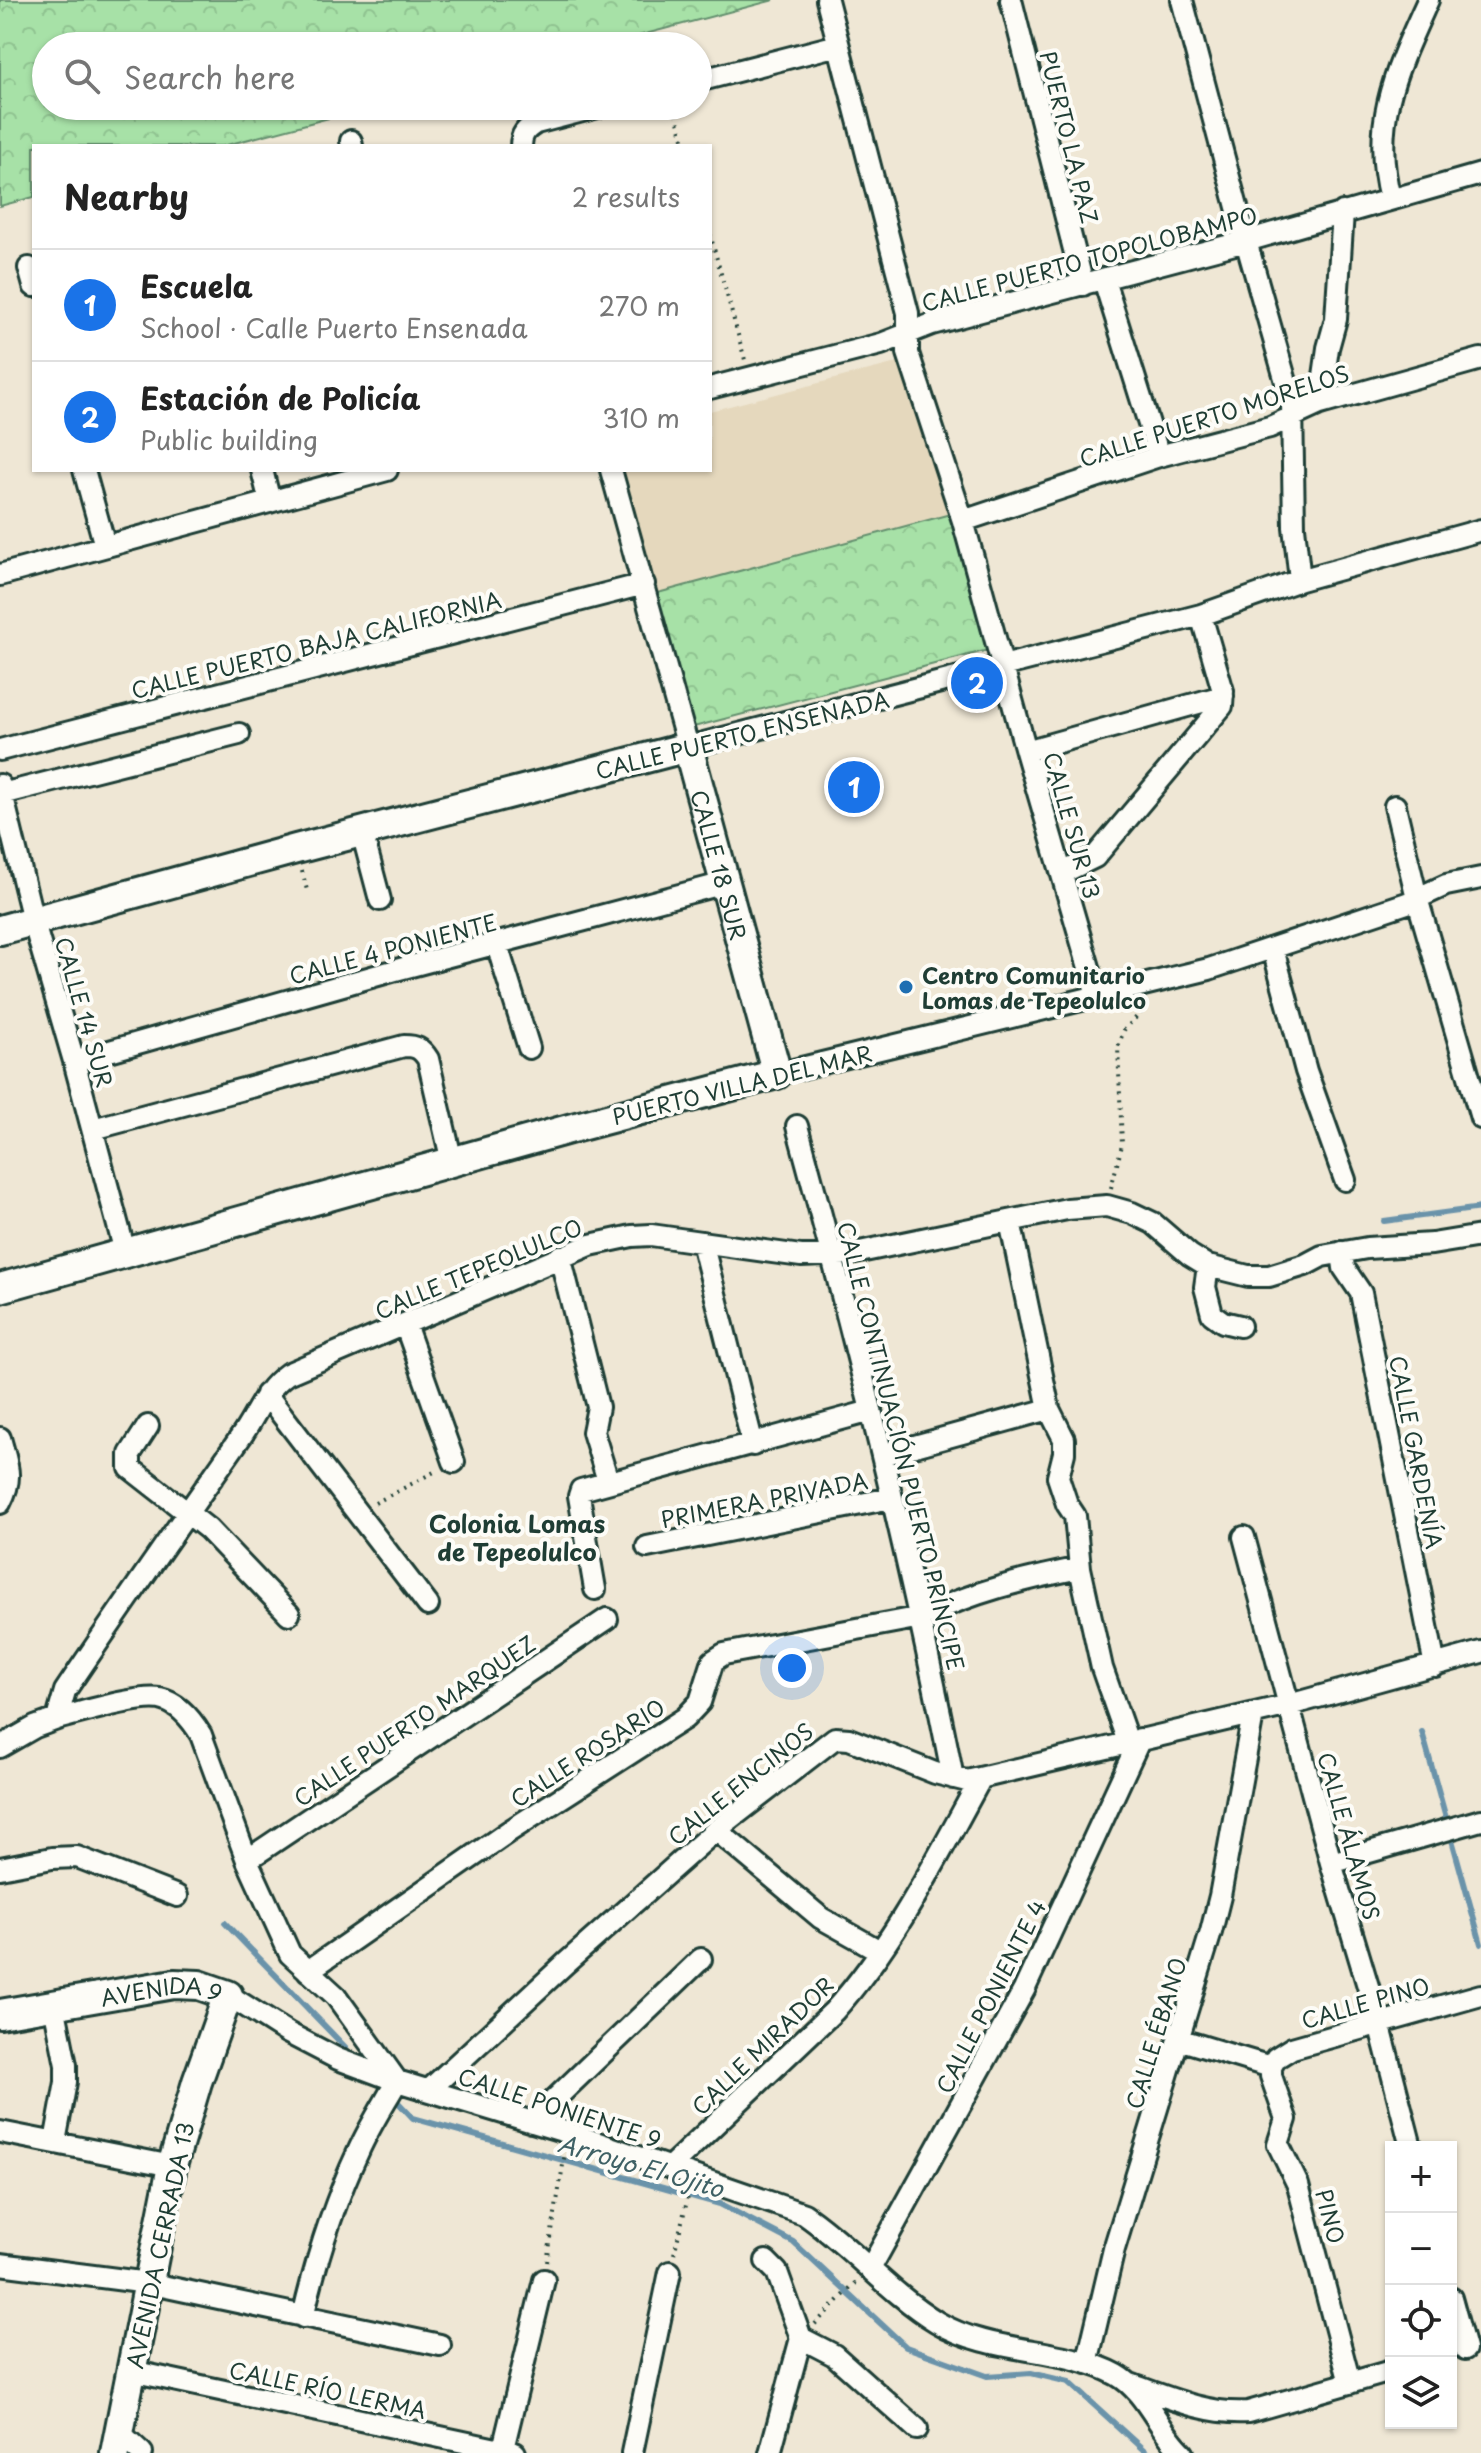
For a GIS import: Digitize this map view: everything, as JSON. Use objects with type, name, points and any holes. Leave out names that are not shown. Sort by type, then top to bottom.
[{"type":"street","name":"CALLE SUR 13","points":[[827,0],[908,313],[908,353],[963,521],[1097,995]]},
{"type":"street","name":"PUERTO LA PAZ","points":[[1011,0],[1083,285]]},
{"type":"street","points":[[1182,0],[1292,403],[1294,527],[1300,580]]},
{"type":"street","points":[[1390,198],[1384,168],[1383,115],[1402,57],[1428,0]]},
{"type":"street","points":[[712,77],[838,45]]},
{"type":"street","points":[[522,144],[527,128],[548,120]]},
{"type":"street","name":"CALLE PUERTO TOPOLOBAMPO","points":[[712,387],[881,344],[932,324],[1104,280],[1481,174]]},
{"type":"street","points":[[1320,404],[1328,348],[1336,319],[1343,212]]},
{"type":"street","points":[[1104,280],[1159,456]]},
{"type":"street","name":"CALLE PUERTO MORELOS","points":[[963,521],[1159,456],[1270,427],[1320,404],[1481,359]]},
{"type":"street","points":[[85,472],[105,546]]},
{"type":"street","points":[[262,472],[270,502]]},
{"type":"street","points":[[0,575],[380,472]]},
{"type":"street","name":"CALLE 18 SUR","points":[[612,472],[777,1074]]},
{"type":"street","name":"CALLE PUERTO ENSENADA","points":[[0,930],[362,832],[1201,615],[1300,580],[1481,530]]},
{"type":"street","name":"CALLE PUERTO BAJA CALIFORNIA","points":[[0,750],[644,584]]},
{"type":"street","points":[[1062,873],[1095,857],[1222,706],[1223,696],[1201,615]]},
{"type":"street","points":[[1026,751],[1223,696]]},
{"type":"street","points":[[1,790],[239,734]]},
{"type":"street","name":"CALLE 14 SUR","points":[[1,790],[33,920],[125,1252]]},
{"type":"street","points":[[1395,806],[1417,898],[1476,1082],[1481,1118]]},
{"type":"street","points":[[362,832],[380,900]]},
{"type":"street","name":"PUERTO VILLA DEL MAR","points":[[0,1288],[777,1074],[1152,984],[1273,949],[1407,903],[1446,885],[1481,878]]},
{"type":"street","name":"CALLE 4 PONIENTE","points":[[74,1061],[396,970],[725,883]]},
{"type":"street","points":[[497,945],[529,1048]]},
{"type":"street","points":[[1273,949],[1306,1071],[1345,1180]]},
{"type":"street","points":[[93,1129],[413,1046],[420,1048],[428,1059],[452,1162]]},
{"type":"street","name":"CALLE CONTINUACIÓN PUERTO PRÍNCIPE","points":[[797,1126],[921,1617],[953,1778]]},
{"type":"street","name":"CALLE TEPEOLULCO","points":[[57,1719],[65,1691],[187,1511],[243,1436],[266,1394],[287,1374],[590,1245],[651,1235],[801,1256],[850,1254],[1067,1209],[1107,1206],[1153,1223],[1190,1255],[1208,1266],[1248,1276],[1269,1276],[1305,1265],[1322,1256],[1342,1252],[1481,1236]]},
{"type":"street","points":[[1010,1221],[1049,1409],[1064,1439],[1058,1477],[1067,1504],[1075,1516],[1080,1568],[1102,1668],[1134,1740]]},
{"type":"street","points":[[702,1242],[753,1445]]},
{"type":"street","name":"CALLE GARDENÍA","points":[[1342,1252],[1344,1268],[1361,1293],[1435,1666]]},
{"type":"street","points":[[560,1256],[598,1415],[593,1432],[608,1481]]},
{"type":"street","points":[[1208,1266],[1205,1287],[1212,1314],[1223,1322],[1240,1326]]},
{"type":"street","points":[[405,1324],[454,1462]]},
{"type":"street","points":[[266,1394],[428,1605]]},
{"type":"street","points":[[882,1455],[1049,1409]]},
{"type":"street","points":[[595,1589],[579,1496],[586,1487],[753,1445],[871,1411]]},
{"type":"street","points":[[148,1426],[130,1454],[130,1468],[187,1511],[236,1557],[289,1614]]},
{"type":"street","points":[[0,1438],[9,1474],[9,1484],[0,1503]]},
{"type":"street","name":"PRIMERA PRIVADA","points":[[647,1547],[891,1498]]},
{"type":"street","name":"CALLE ÁLAMOS","points":[[1244,1537],[1409,2141]]},
{"type":"street","name":"CALLE ROSARIO","points":[[308,1971],[508,1832],[685,1718],[700,1702],[713,1661],[724,1654],[921,1617],[943,1606],[1020,1580],[1080,1568]]},
{"type":"street","name":"CALLE PUERTO MARQUEZ","points":[[247,1860],[607,1619]]},
{"type":"street","name":"CALLE ENCINOS","points":[[429,2090],[716,1830],[835,1738],[849,1739],[967,1781],[1289,1705],[1481,1652]]},
{"type":"street","points":[[0,1747],[35,1727],[57,1719],[148,1699],[159,1699],[177,1707],[192,1720],[201,1735],[247,1860],[290,1954],[336,1996],[397,2081],[358,2150],[330,2219],[303,2317]]},
{"type":"street","name":"CALLE ÉBANO","points":[[1087,2363],[1114,2249],[1220,1896],[1253,1714]]},
{"type":"street","name":"CALLE PONIENTE 4","points":[[870,2269],[1024,1990],[1134,1740]]},
{"type":"street","name":"CALLE MIRADOR","points":[[670,2167],[857,1986],[981,1778]]},
{"type":"street","points":[[1331,1863],[1481,1820]]},
{"type":"street","points":[[716,1830],[821,1918],[880,1951]]},
{"type":"street","points":[[0,1868],[52,1858],[77,1857],[177,1896]]},
{"type":"street","points":[[531,2122],[701,1959]]},
{"type":"street","name":"AVENIDA 9","points":[[0,2014],[174,1984],[199,1985],[228,1995],[325,2053],[397,2081]]},
{"type":"street","name":"AVENIDA CERRADA 13","points":[[117,2443],[172,2166],[228,1995]]},
{"type":"street","name":"CALLE PINO","points":[[1271,2067],[1287,2049],[1481,1995]]},
{"type":"street","points":[[54,2005],[66,2065],[66,2082],[55,2142]]},
{"type":"street","points":[[1178,2039],[1271,2067]]},
{"type":"street","name":"PINO","points":[[1271,2067],[1271,2076],[1286,2119],[1279,2146],[1298,2185],[1350,2383]]},
{"type":"street","name":"CALLE PONIENTE 9","points":[[397,2081],[569,2133],[804,2214],[828,2230],[922,2312],[955,2331],[984,2342],[1101,2367],[1130,2384],[1166,2436],[1183,2453]]},
{"type":"street","points":[[0,2132],[172,2166]]},
{"type":"street","points":[[766,2261],[777,2272],[801,2338],[770,2453]]},
{"type":"street","points":[[0,2264],[148,2283],[440,2345]]},
{"type":"street","points":[[632,2453],[670,2272]]},
{"type":"street","points":[[506,2452],[544,2280]]},
{"type":"street","points":[[1457,2318],[1466,2349]]},
{"type":"street","points":[[801,2338],[834,2355],[917,2429]]},
{"type":"street","name":"CALLE RÍO LERMA","points":[[131,2371],[506,2452]]},
{"type":"street","points":[[1130,2384],[1197,2406],[1234,2413],[1248,2412],[1385,2373]]},
{"type":"street","points":[[117,2443],[142,2453]]},
{"type":"path","points":[[678,120],[684,144]]},
{"type":"path","points":[[712,241],[750,377]]},
{"type":"path","points":[[1107,1206],[1115,1162],[1122,1145],[1118,1047],[1124,1030],[1148,1007],[1152,984]]},
{"type":"path","points":[[356,1514],[454,1462]]},
{"type":"path","points":[[544,2280],[569,2133]]},
{"type":"path","points":[[670,2272],[693,2175]]},
{"type":"path","points":[[801,2338],[870,2269]]},
{"type":"shaded area","points":[[912,359],[954,513],[654,594],[624,472],[712,472],[712,410]]},
{"type":"green space","points":[[0,0],[774,0],[653,32],[32,32],[32,120],[321,120],[231,144],[32,144],[32,198],[0,206]]},
{"type":"green space","points":[[954,513],[988,650],[686,729],[654,594]]},
{"type":"waterway","points":[[1384,1221],[1481,1208]]},
{"type":"waterway","name":"Arroyo El Ojito","points":[[1422,1732],[1481,1944]]},
{"type":"waterway","name":"Arroyo El Ojito","points":[[225,1923],[346,2048]]},
{"type":"waterway","name":"Arroyo El Ojito","points":[[393,2097],[413,2118],[720,2204],[793,2242],[906,2347],[987,2376],[1031,2373],[1069,2382],[1147,2453]]},
{"type":"place","name":"Estación de Policía","points":[[977,683]]},
{"type":"place","name":"Escuela","points":[[854,787]]},
{"type":"place","name":"Centro Comunitario Lomas de Tepeolulco","points":[[906,987]]},
{"type":"district","name":"Colonia Lomas de Tepeolulco","points":[[517,1537]]}]
